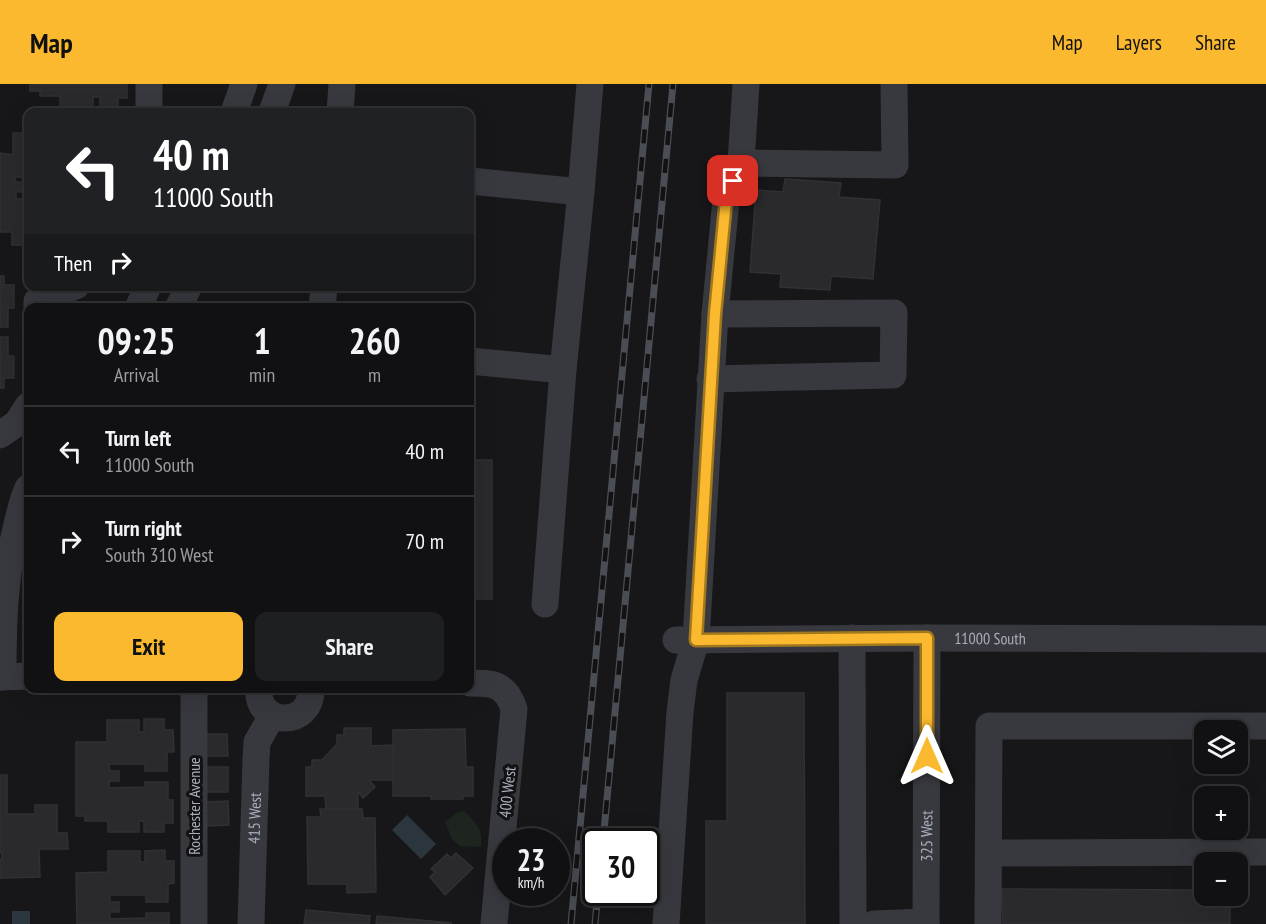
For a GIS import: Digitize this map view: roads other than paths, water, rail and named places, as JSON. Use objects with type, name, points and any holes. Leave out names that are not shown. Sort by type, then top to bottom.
[{"type":"street","points":[[149,84],[149,108]]},
{"type":"street","points":[[235,108],[244,84]]},
{"type":"street","points":[[273,108],[282,84]]},
{"type":"street","points":[[340,108],[342,84]]},
{"type":"street","points":[[545,604],[563,369],[591,84]]},
{"type":"street","points":[[666,924],[680,712],[715,314],[726,200],[741,163],[746,84]]},
{"type":"street","points":[[741,163],[895,165],[894,84]]},
{"type":"street","points":[[474,181],[581,192]]},
{"type":"street","points":[[37,303],[37,301],[63,291]]},
{"type":"street","points":[[710,379],[893,375],[894,314],[715,314]]},
{"type":"street","points":[[474,361],[563,369]]},
{"type":"street","points":[[0,435],[17,423],[24,412]]},
{"type":"street","points":[[10,677],[3,625],[17,598],[8,562],[24,496]]},
{"type":"street","points":[[852,638],[853,924]]},
{"type":"street","name":"325 West","points":[[926,923],[927,638]]},
{"type":"street","name":"11000 South","points":[[686,640],[1266,639]]},
{"type":"street","name":"400 West","points":[[474,683],[488,683],[501,687],[510,697],[514,709],[494,924]]},
{"type":"street","name":"Rochester Avenue","points":[[194,693],[194,924]]},
{"type":"street","points":[[259,693],[260,701],[265,710],[272,716],[282,719],[292,718],[301,713],[308,706],[312,693]]},
{"type":"street","name":"415 West","points":[[251,924],[256,759],[258,742],[272,716]]},
{"type":"street","points":[[988,924],[989,726],[1266,726]]},
{"type":"street","points":[[990,853],[1266,852]]},
{"type":"street","points":[[874,924],[926,923]]},
{"type":"railway","points":[[571,924],[649,84]]},
{"type":"railway","points":[[604,828],[673,84]]},
{"type":"railway","points":[[595,924],[597,906]]}]
